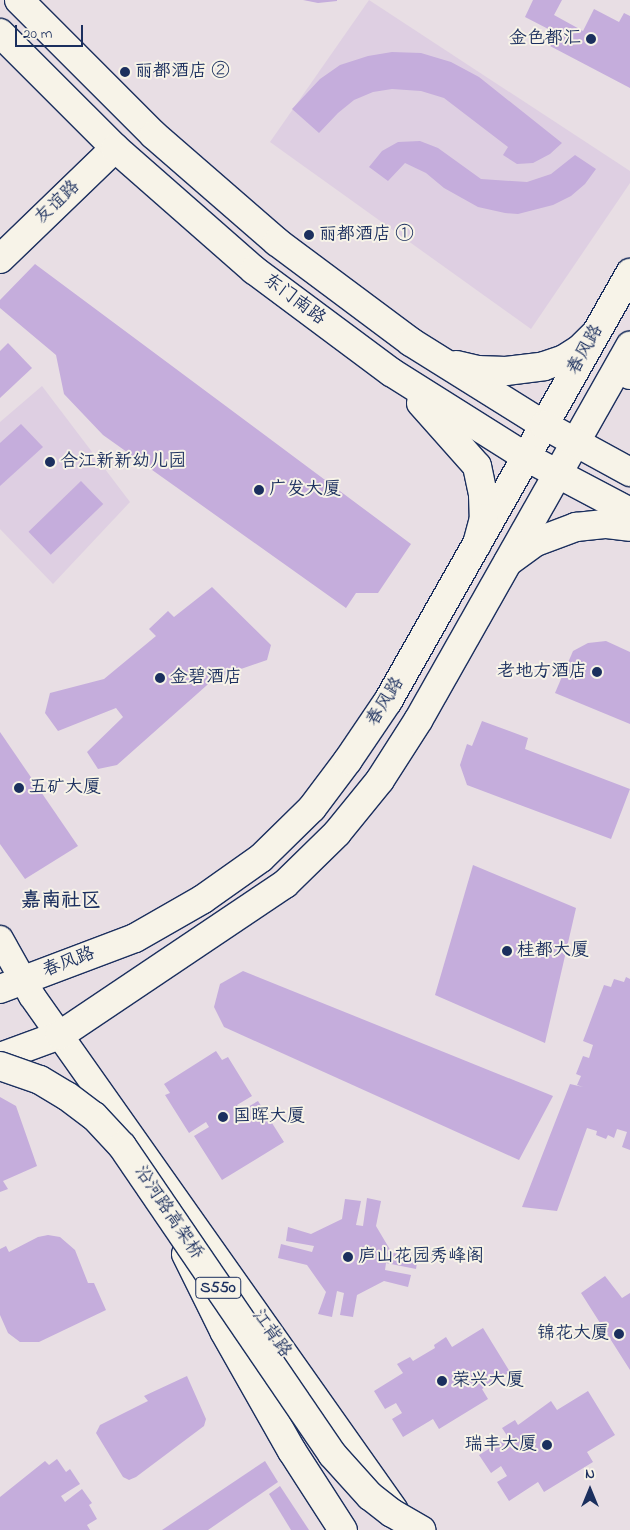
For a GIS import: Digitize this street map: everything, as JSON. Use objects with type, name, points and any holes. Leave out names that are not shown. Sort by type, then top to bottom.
[{"type":"main road","name":"东门南路","points":[[19,0],[154,135],[277,242],[411,342],[544,425],[630,472]]},
{"type":"main road","name":"东门南路","points":[[0,33],[115,148],[254,270],[391,372],[557,475],[630,512]]},
{"type":"main road","name":"友谊路","points":[[0,258],[115,148]]},
{"type":"main road","name":"春风路","points":[[12,985],[135,938],[203,899],[261,858],[312,808],[348,760],[388,701],[630,272]]},
{"type":"main road","points":[[445,363],[477,370],[506,371],[544,366],[564,359],[580,349],[594,335]]},
{"type":"main road","name":"春风路","points":[[0,1057],[60,1035],[285,884],[337,833],[380,780],[419,720],[630,346]]},
{"type":"main road","points":[[630,366],[630,375]]},
{"type":"main road","points":[[391,372],[449,433],[477,466],[483,495],[484,518],[477,544]]},
{"type":"main road","points":[[508,562],[536,542],[576,527],[607,524],[630,527]]},
{"type":"main road","name":"沿河路高架桥","points":[[0,1066],[40,1080],[94,1116],[122,1146],[343,1468],[370,1496],[392,1513],[421,1530]]},
{"type":"main road","points":[[155,1195],[224,1331],[296,1458],[343,1530]]},
{"type":"street","name":"江背路","points":[[0,939],[12,985],[60,1035],[410,1530]]},
{"type":"shaded area","points":[[369,0],[630,171],[630,183],[531,329],[270,142]]},
{"type":"shaded area","name":"合江新新幼儿园","points":[[42,386],[130,502],[53,584],[0,529],[0,422]]},
{"type":"building","points":[[303,0],[337,0],[337,1],[318,3]]},
{"type":"building","name":"金色都汇","points":[[533,0],[562,0],[554,15],[583,31],[594,9],[619,22],[624,13],[630,16],[630,88],[550,46],[556,33],[525,17]]},
{"type":"building","points":[[392,52],[421,53],[451,62],[479,77],[562,143],[550,154],[533,163],[517,164],[503,155],[508,147],[444,98],[421,91],[392,89],[373,92],[354,100],[338,113],[319,133],[292,109],[320,79],[340,65],[368,56]]},
{"type":"building","points":[[420,141],[438,148],[481,179],[527,182],[551,174],[575,155],[596,169],[585,184],[571,196],[553,205],[518,214],[505,213],[478,207],[444,188],[426,173],[405,163],[388,181],[369,167],[382,151],[398,142]]},
{"type":"building","name":"广发大厦","points":[[35,264],[411,544],[378,593],[356,593],[346,608],[103,435],[64,394],[56,355],[0,308],[0,300]]},
{"type":"building","points":[[8,343],[32,368],[0,398],[0,351]]},
{"type":"building","points":[[21,424],[43,447],[0,486],[0,443]]},
{"type":"building","points":[[81,481],[103,504],[51,555],[28,532]]},
{"type":"building","name":"金碧酒店","points":[[212,587],[271,645],[267,660],[215,678],[117,765],[98,769],[87,752],[123,717],[116,708],[58,731],[45,713],[50,693],[104,679],[156,636],[149,629],[168,611],[174,617]]},
{"type":"building","name":"老地方酒店","points":[[606,641],[630,652],[630,724],[555,693],[573,651],[588,643]]},
{"type":"building","points":[[482,721],[528,738],[525,749],[630,789],[611,839],[467,785],[460,765],[467,744],[472,746]]},
{"type":"building","name":"五矿大厦","points":[[0,732],[78,846],[25,879],[0,844]]},
{"type":"building","name":"桂都大厦","points":[[473,865],[576,908],[545,1043],[435,995]]},
{"type":"building","points":[[243,971],[553,1096],[519,1160],[224,1027],[214,1007],[220,984]]},
{"type":"building","points":[[626,977],[630,979],[630,1150],[622,1147],[627,1132],[617,1129],[614,1138],[608,1135],[606,1139],[596,1135],[597,1131],[587,1128],[557,1211],[522,1207],[570,1084],[583,1087],[577,1085],[581,1076],[576,1074],[583,1056],[589,1058],[593,1045],[583,1041],[604,985],[611,987],[614,979],[624,982]]},
{"type":"building","name":"国晖大厦","points":[[216,1051],[222,1060],[228,1057],[252,1096],[237,1105],[241,1111],[258,1101],[284,1142],[222,1180],[194,1136],[209,1127],[206,1122],[189,1133],[165,1095],[170,1093],[164,1084]]},
{"type":"building","points":[[0,1097],[16,1106],[37,1166],[3,1181],[8,1189],[0,1192]]},
{"type":"building","name":"庐山花园秀峰阁","points":[[367,1198],[381,1201],[376,1226],[392,1253],[418,1256],[416,1269],[386,1263],[385,1270],[411,1275],[408,1287],[384,1281],[357,1295],[353,1317],[340,1315],[344,1293],[337,1291],[332,1317],[318,1314],[326,1292],[307,1265],[278,1258],[281,1244],[312,1252],[314,1246],[286,1241],[288,1227],[311,1234],[342,1219],[345,1199],[361,1201],[356,1225],[363,1226]]},
{"type":"building","points":[[48,1235],[60,1237],[75,1250],[88,1283],[94,1283],[106,1310],[39,1342],[20,1342],[8,1333],[0,1315],[0,1249],[6,1246],[9,1252],[38,1237]]},
{"type":"building","name":"锦花大厦","points":[[605,1276],[622,1298],[630,1293],[630,1370],[581,1293]]},
{"type":"building","name":"荣兴大厦","points":[[483,1328],[510,1372],[482,1389],[488,1399],[439,1429],[433,1419],[403,1437],[392,1419],[402,1413],[396,1403],[385,1409],[374,1391],[403,1373],[397,1364],[410,1357],[413,1361],[435,1348],[434,1345],[446,1337],[452,1347]]},
{"type":"building","points":[[187,1376],[206,1419],[204,1426],[136,1477],[129,1480],[123,1477],[96,1433],[100,1425],[148,1401],[144,1396]]},
{"type":"building","name":"瑞丰大厦","points":[[588,1391],[615,1435],[587,1452],[593,1462],[544,1492],[538,1482],[509,1501],[497,1482],[507,1476],[501,1466],[491,1473],[479,1455],[508,1437],[502,1428],[515,1420],[518,1425],[551,1401],[557,1410]]},
{"type":"building","points":[[57,1459],[66,1472],[70,1469],[80,1484],[61,1496],[65,1502],[82,1489],[92,1503],[89,1505],[97,1519],[87,1525],[90,1530],[0,1530],[0,1497],[45,1461],[49,1465]]},
{"type":"building","points":[[265,1461],[278,1482],[208,1530],[162,1530]]},
{"type":"building","points":[[280,1486],[309,1530],[291,1530],[269,1494]]},
{"type":"place","name":"金色都汇","points":[[591,39]]},
{"type":"place","name":"丽都酒店 ②","points":[[125,72]]},
{"type":"place","name":"丽都酒店 ①","points":[[309,235]]},
{"type":"place","name":"合江新新幼儿园","points":[[50,462]]},
{"type":"place","name":"广发大厦","points":[[259,490]]},
{"type":"place","name":"老地方酒店","points":[[597,672]]},
{"type":"place","name":"金碧酒店","points":[[160,678]]},
{"type":"place","name":"五矿大厦","points":[[19,788]]},
{"type":"place","name":"桂都大厦","points":[[507,951]]},
{"type":"place","name":"国晖大厦","points":[[223,1117]]},
{"type":"place","name":"庐山花园秀峰阁","points":[[348,1257]]},
{"type":"place","name":"锦花大厦","points":[[619,1334]]},
{"type":"place","name":"荣兴大厦","points":[[442,1381]]},
{"type":"place","name":"瑞丰大厦","points":[[547,1445]]},
{"type":"district","name":"嘉南社区","points":[[61,901]]}]
